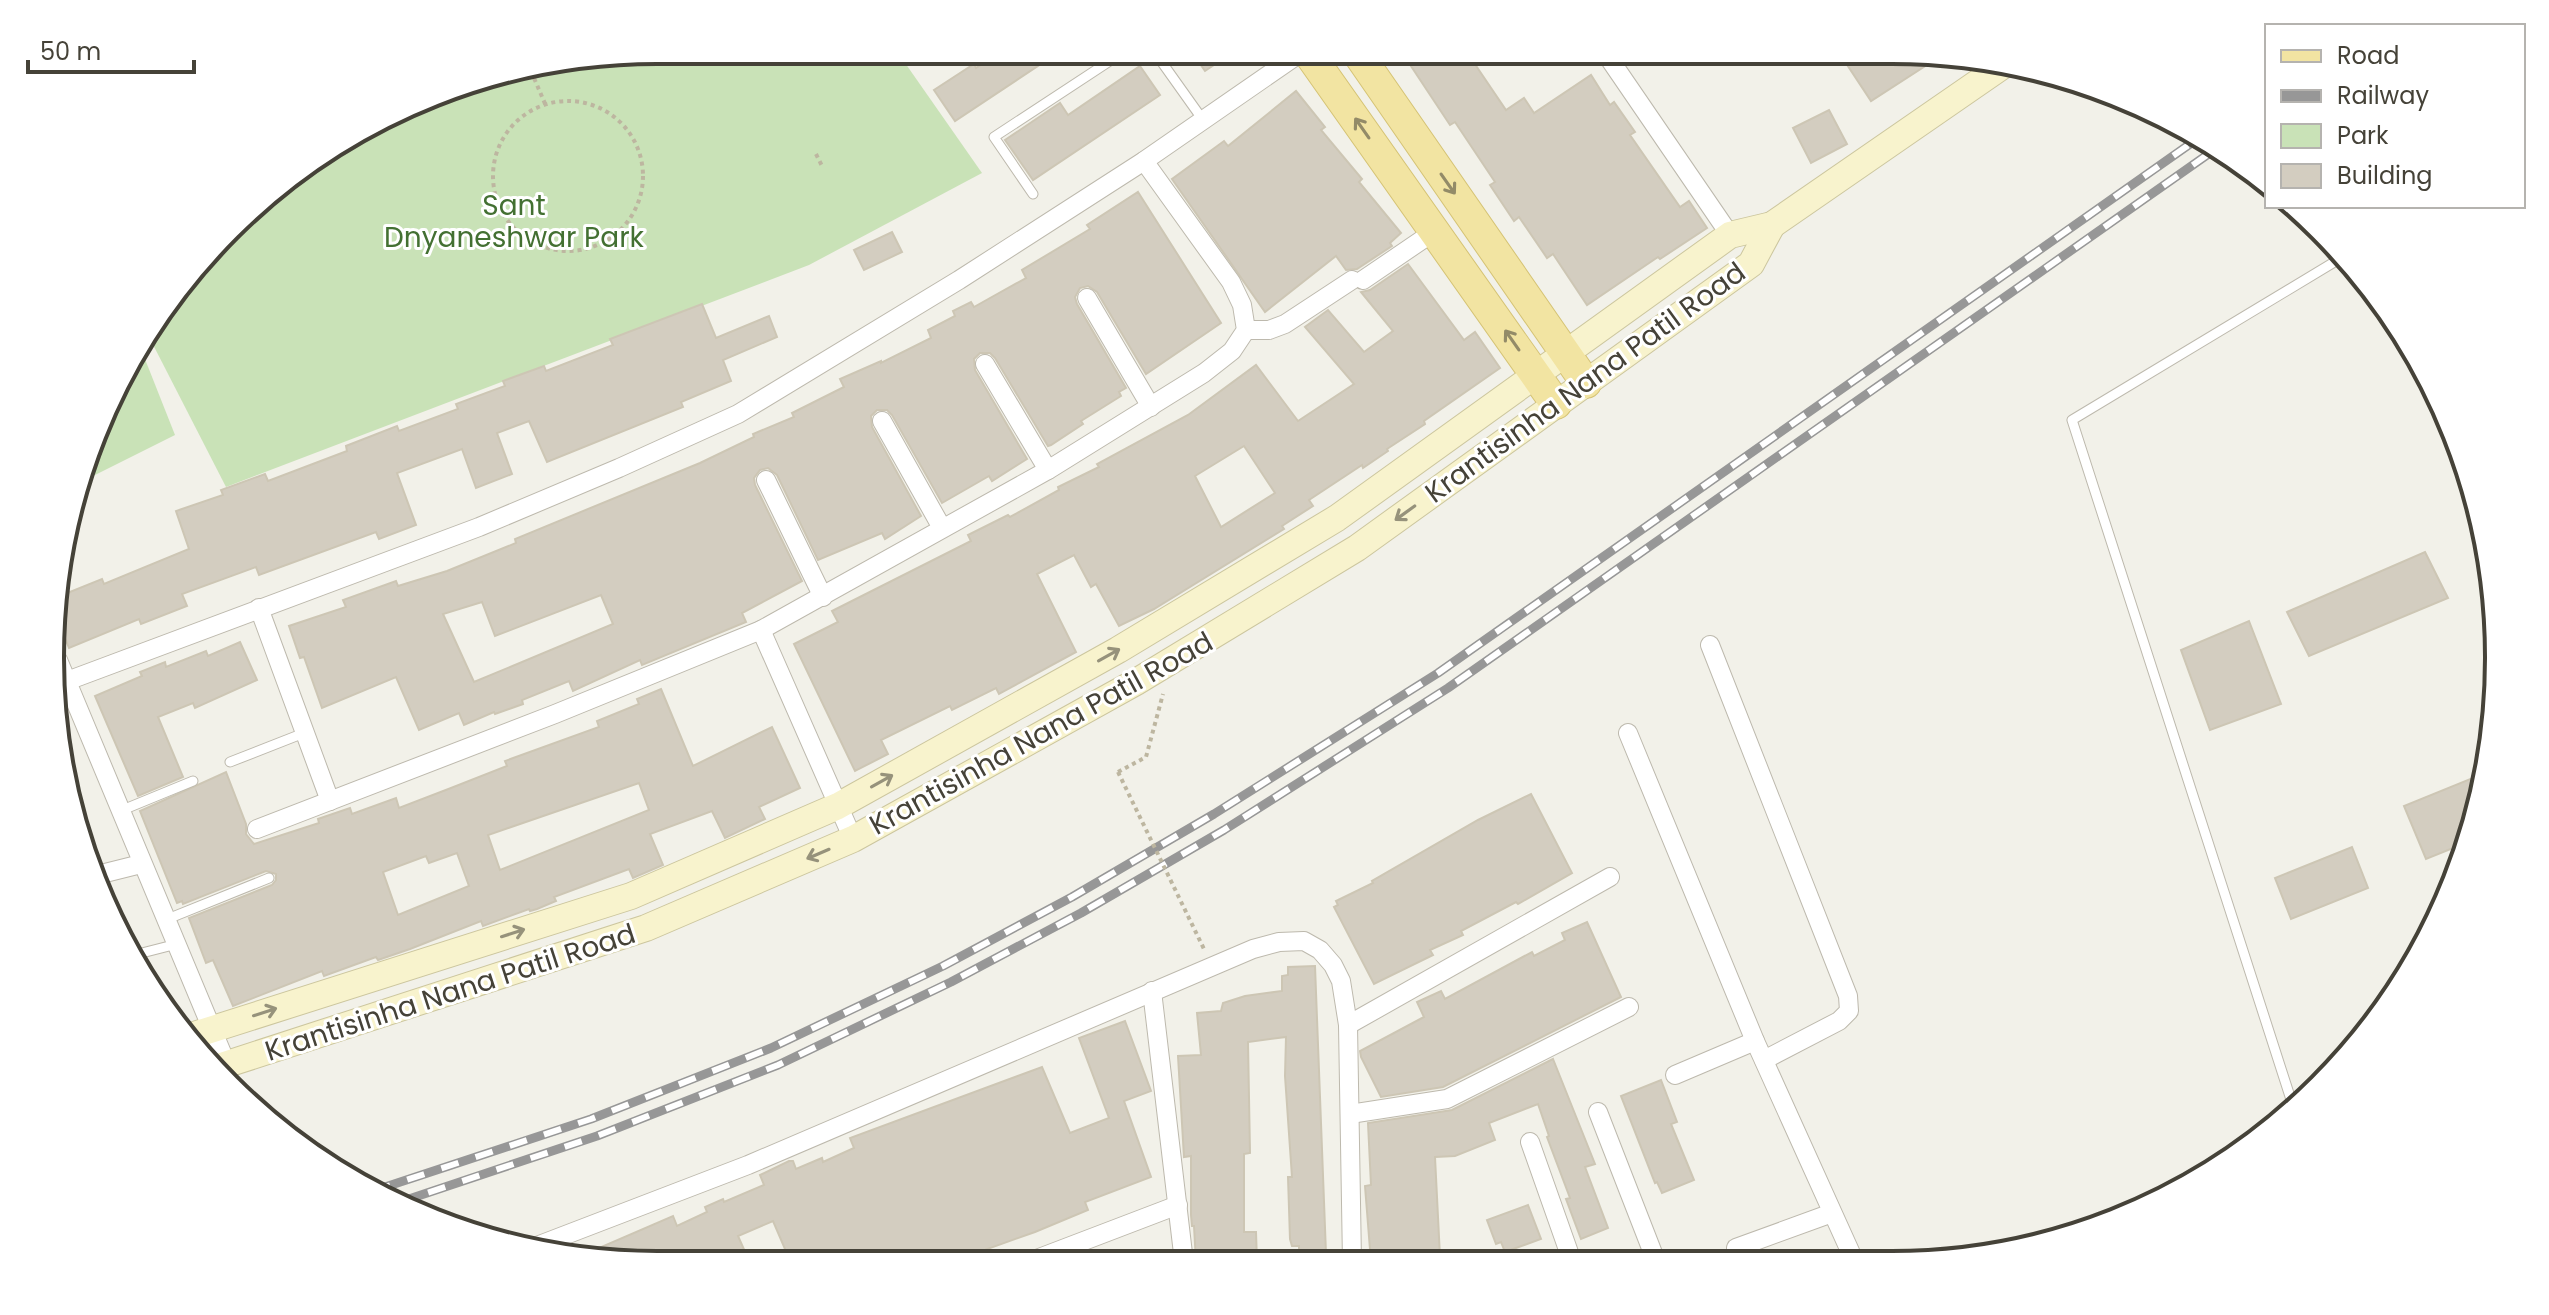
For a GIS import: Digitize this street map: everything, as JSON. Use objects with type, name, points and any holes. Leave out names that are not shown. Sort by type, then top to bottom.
[{"type":"main road","points":[[1314,64],[1556,404]]},
{"type":"main road","points":[[1365,64],[1586,383]]},
{"type":"main road","name":"Krantisinha Nana Patil Road","points":[[202,1032],[631,896],[838,806],[1118,650],[1337,518],[1730,235],[1772,225],[1992,73]]},
{"type":"main road","name":"Krantisinha Nana Patil Road","points":[[226,1064],[646,928],[853,839],[1158,668],[1357,548],[1751,264],[1772,225]]},
{"type":"street","points":[[67,681],[479,527],[738,414],[959,280],[1144,161],[1286,64]]},
{"type":"street","points":[[1613,64],[1730,235]]},
{"type":"street","points":[[257,829],[761,630],[1048,470],[1214,366],[1232,351],[1246,330],[1242,305],[1231,282],[1144,161]]},
{"type":"street","points":[[1246,330],[1269,330],[1285,324],[1435,231]]},
{"type":"street","points":[[1087,298],[1151,407]]},
{"type":"street","points":[[985,364],[1048,470]]},
{"type":"street","points":[[882,421],[942,528]]},
{"type":"street","points":[[766,480],[823,597]]},
{"type":"street","points":[[259,608],[330,801]]},
{"type":"street","points":[[761,630],[853,839]]},
{"type":"street","points":[[1710,645],[1848,996],[1849,1011],[1839,1021],[1764,1060]]},
{"type":"street","points":[[64,675],[177,944],[202,1032],[212,1050]]},
{"type":"street","points":[[1628,733],[1755,1041],[1850,1251]]},
{"type":"street","points":[[105,873],[141,864]]},
{"type":"street","points":[[1348,1025],[1610,877]]},
{"type":"street","points":[[549,1241],[748,1165],[1253,949],[1279,942],[1304,941],[1320,950],[1333,965],[1341,981],[1348,1025],[1352,1251]]},
{"type":"street","points":[[1152,991],[1183,1251]]},
{"type":"street","points":[[1350,1114],[1447,1099],[1629,1007]]},
{"type":"street","points":[[1675,1075],[1755,1041]]},
{"type":"street","points":[[1598,1112],[1652,1251]]},
{"type":"street","points":[[1530,1142],[1568,1251]]},
{"type":"street","points":[[1057,1251],[1178,1205]]},
{"type":"street","points":[[1736,1248],[1832,1213]]},
{"type":"lane","points":[[1033,194],[994,137],[1105,64]]},
{"type":"lane","points":[[1163,64],[1203,120]]},
{"type":"lane","points":[[2290,1097],[2072,420],[2334,262]]},
{"type":"lane","points":[[230,762],[304,733]]},
{"type":"lane","points":[[120,811],[193,781]]},
{"type":"lane","points":[[165,920],[269,878]]},
{"type":"lane","points":[[143,953],[177,944]]},
{"type":"path","points":[[534,77],[546,106]]},
{"type":"path","points":[[558,102],[582,102],[605,110],[624,125],[638,146],[644,169],[642,194],[632,217],[615,236],[592,248],[567,252],[542,247],[520,235],[503,216],[494,192],[493,167],[500,143],[514,123],[534,109],[546,106],[558,102]]},
{"type":"path","points":[[816,154],[823,168]]},
{"type":"path","points":[[1158,668],[1165,684],[1146,757],[1118,772],[1204,949]]},
{"type":"green space","name":"Sant Dnyaneshwar Park","points":[[906,64],[982,173],[809,265],[226,487],[153,345],[211,266],[266,211],[328,164],[395,125],[430,109],[467,95],[542,75],[619,65]]},
{"type":"green space","points":[[145,359],[175,435],[92,476],[109,430]]},
{"type":"building","points":[[974,64],[976,68],[982,64],[1041,64],[955,121],[934,90]]},
{"type":"building","points":[[1200,64],[1216,64],[1205,71]]},
{"type":"building","points":[[1410,64],[1475,64],[1506,110],[1524,98],[1534,113],[1591,75],[1610,105],[1614,102],[1635,132],[1630,135],[1680,207],[1689,201],[1707,228],[1587,305],[1553,254],[1547,258],[1519,217],[1514,221],[1490,185],[1495,182],[1455,122],[1450,125]]},
{"type":"building","points":[[1847,64],[1927,65],[1871,101]]},
{"type":"building","points":[[1140,66],[1160,95],[1033,180],[1005,140],[1060,103],[1068,115]]},
{"type":"building","points":[[1296,91],[1325,127],[1321,130],[1362,179],[1359,182],[1401,233],[1390,243],[1392,246],[1357,269],[1346,270],[1336,256],[1265,312],[1172,179],[1224,141],[1228,146]]},
{"type":"building","points":[[1829,110],[1847,144],[1811,163],[1793,128]]},
{"type":"building","points":[[1138,192],[1221,323],[1146,374],[1097,292],[1088,286],[1080,288],[1075,297],[1077,304],[1126,388],[1119,392],[1121,396],[1081,421],[1083,424],[1051,445],[1048,446],[995,358],[990,353],[980,353],[974,359],[975,370],[1027,459],[992,481],[989,476],[942,503],[892,415],[887,410],[877,410],[871,416],[872,427],[921,516],[885,539],[882,533],[818,560],[777,475],[768,468],[760,470],[754,478],[755,485],[802,581],[742,613],[746,622],[642,665],[640,660],[573,691],[569,681],[522,700],[523,704],[464,725],[459,713],[419,730],[396,677],[322,708],[289,626],[346,607],[343,600],[396,581],[398,586],[447,571],[516,543],[515,539],[700,463],[754,437],[753,434],[794,417],[792,413],[844,387],[840,379],[931,338],[928,330],[955,316],[953,311],[971,302],[974,307],[1026,278],[1022,270],[1090,229],[1087,225]],"holes":[[[601,595],[613,624],[474,682],[443,614],[482,602],[495,636]]]},
{"type":"building","points":[[892,232],[902,252],[864,270],[854,250]]},
{"type":"building","points":[[1408,264],[1464,340],[1475,332],[1500,368],[1424,421],[1425,424],[1388,451],[1309,500],[1313,506],[1282,526],[1284,529],[1154,609],[1119,626],[1096,584],[1091,587],[1074,555],[1037,574],[1076,652],[999,694],[996,688],[952,710],[950,706],[881,740],[888,754],[855,771],[794,644],[838,622],[832,611],[971,541],[968,535],[1008,515],[1010,517],[1059,490],[1058,487],[1099,467],[1097,464],[1188,415],[1256,365],[1298,421],[1354,384],[1305,327],[1328,310],[1364,352],[1393,331],[1361,292],[1370,290]],"holes":[[[1244,446],[1275,493],[1221,527],[1195,476]]]},
{"type":"building","points":[[702,304],[716,338],[769,316],[777,337],[723,360],[731,381],[681,402],[683,407],[547,462],[529,421],[497,433],[512,474],[476,488],[462,449],[397,473],[416,525],[379,539],[376,532],[259,575],[256,567],[182,594],[187,606],[141,624],[139,619],[69,648],[65,637],[68,593],[102,579],[104,584],[189,549],[176,511],[223,495],[221,490],[265,474],[268,481],[347,451],[346,446],[397,426],[399,431],[458,409],[456,404],[505,386],[503,381],[544,366],[546,371],[613,345],[610,339]]},
{"type":"building","points":[[2425,552],[2448,598],[2309,656],[2287,612]]},
{"type":"building","points":[[2249,621],[2281,704],[2210,730],[2181,650]]},
{"type":"building","points":[[240,642],[257,680],[195,708],[193,703],[158,717],[183,777],[138,796],[95,696],[142,676],[140,672],[165,662],[166,667],[206,651],[208,656]]},
{"type":"building","points":[[661,689],[693,766],[772,727],[800,788],[759,807],[765,819],[725,838],[712,811],[650,834],[663,865],[633,878],[629,869],[554,897],[556,901],[537,909],[529,909],[483,926],[481,921],[410,949],[378,960],[376,957],[324,976],[322,971],[233,1006],[213,960],[206,963],[189,918],[272,885],[276,874],[266,871],[183,904],[182,901],[177,903],[140,811],[226,772],[246,824],[246,834],[254,844],[319,823],[318,819],[350,808],[352,814],[396,798],[399,808],[507,766],[505,761],[599,727],[597,721],[639,704],[637,699]],"holes":[[[639,783],[649,810],[500,870],[488,835]],[[457,853],[469,886],[398,915],[383,872],[426,856],[429,863]]]},
{"type":"building","points":[[2473,778],[2454,848],[2426,859],[2404,806]]},
{"type":"building","points":[[1531,794],[1572,873],[1518,904],[1516,902],[1461,931],[1463,935],[1430,950],[1433,955],[1374,984],[1334,907],[1338,905],[1336,901],[1373,883],[1478,820]]},
{"type":"building","points":[[2352,847],[2368,888],[2291,919],[2275,878]]},
{"type":"building","points":[[1587,922],[1621,997],[1443,1087],[1381,1097],[1360,1051],[1424,1017],[1417,1002],[1441,991],[1445,999],[1532,952],[1534,956],[1565,940],[1562,933]]},
{"type":"building","points":[[1315,966],[1326,1251],[1299,1251],[1299,1246],[1292,1246],[1290,1239],[1288,1177],[1292,1177],[1285,1076],[1286,1037],[1248,1042],[1250,1153],[1244,1154],[1244,1232],[1256,1232],[1257,1251],[1195,1251],[1191,1215],[1191,1156],[1184,1157],[1178,1056],[1201,1055],[1197,1013],[1221,1011],[1223,1003],[1245,996],[1282,991],[1282,976],[1288,975],[1288,967]]},
{"type":"building","points":[[1125,1021],[1151,1091],[1124,1101],[1151,1177],[1085,1202],[1088,1210],[982,1251],[786,1251],[773,1221],[738,1236],[745,1251],[599,1248],[673,1216],[677,1226],[707,1212],[705,1207],[764,1185],[760,1175],[789,1161],[793,1161],[796,1169],[822,1158],[823,1162],[854,1148],[850,1138],[1042,1067],[1070,1133],[1109,1118],[1079,1038]]},
{"type":"building","points":[[1553,1059],[1595,1164],[1585,1167],[1608,1228],[1581,1239],[1538,1104],[1489,1123],[1495,1140],[1455,1156],[1435,1157],[1440,1251],[1370,1251],[1365,1186],[1371,1185],[1368,1123],[1452,1110]]},
{"type":"building","points":[[1661,1080],[1677,1122],[1671,1124],[1694,1180],[1662,1193],[1655,1183],[1621,1096]]},
{"type":"building","points":[[1528,1205],[1541,1239],[1505,1251],[1501,1242],[1496,1244],[1487,1220]]},
{"type":"railway","points":[[388,1186],[591,1119],[771,1048],[943,966],[1072,897],[1214,814],[1438,673],[2189,145]]},
{"type":"railway","points":[[412,1198],[597,1136],[778,1065],[951,982],[1081,913],[1224,830],[1448,688],[2207,155]]}]
